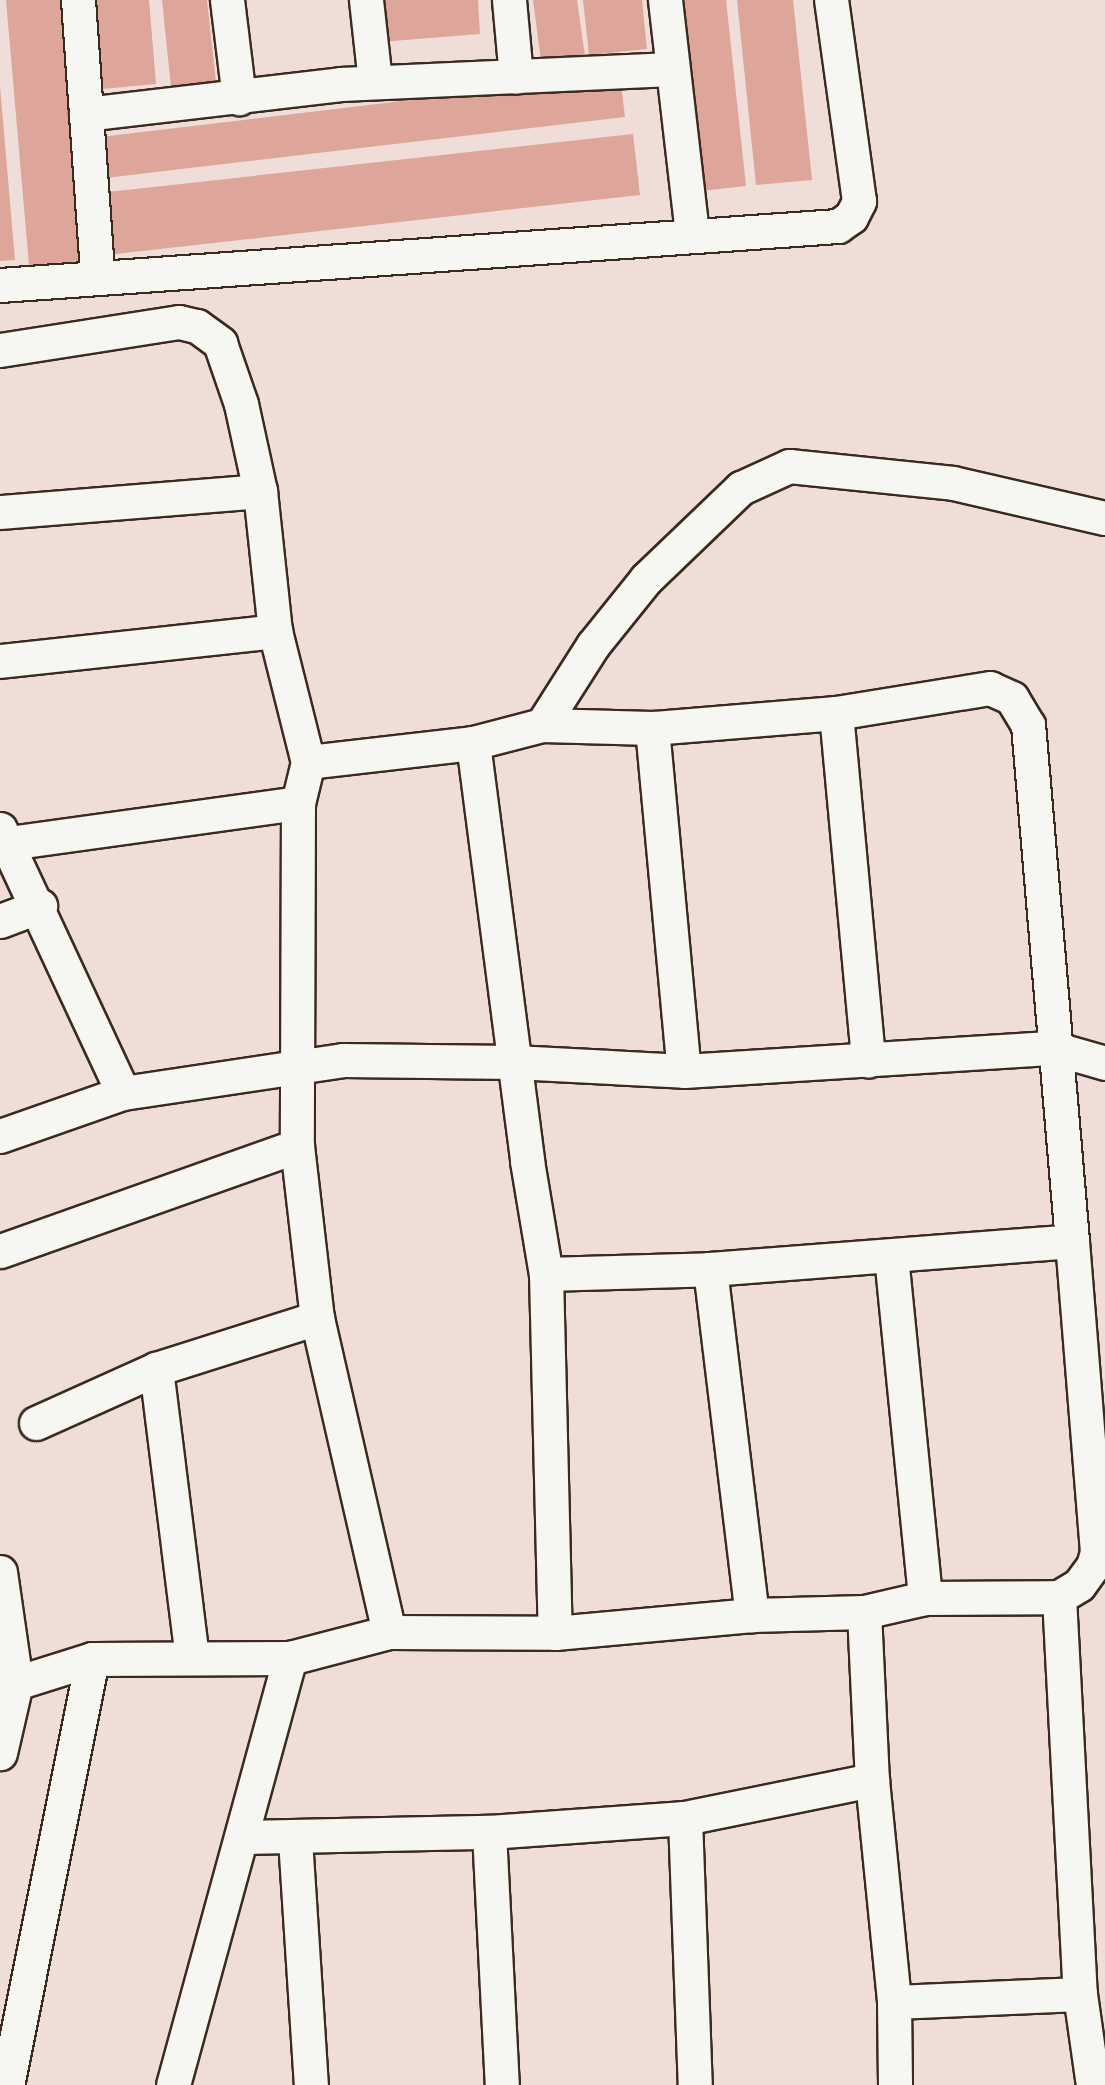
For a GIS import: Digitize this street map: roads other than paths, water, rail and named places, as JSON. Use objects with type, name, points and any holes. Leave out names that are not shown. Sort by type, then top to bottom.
[{"type":"street","points":[[78,0],[97,275]]},
{"type":"street","points":[[227,0],[239,98]]},
{"type":"street","points":[[366,0],[375,82]]},
{"type":"street","points":[[509,0],[516,77]]},
{"type":"street","points":[[665,0],[692,233]]},
{"type":"street","points":[[0,285],[97,275],[692,233],[838,226],[856,210],[859,201],[831,0]]},
{"type":"street","points":[[86,114],[375,82],[672,69]]},
{"type":"street","points":[[0,350],[179,322],[197,326],[224,351],[260,491],[275,631],[308,762],[298,803],[297,1146],[317,1318],[389,1632]]},
{"type":"street","points":[[542,725],[593,645],[646,579],[741,488],[789,466],[953,483],[1105,518]]},
{"type":"street","points":[[0,512],[260,491]]},
{"type":"street","points":[[0,662],[275,631]]},
{"type":"street","points":[[16,1683],[92,1659],[290,1658],[389,1632],[555,1633],[752,1615],[864,1612],[925,1598],[1059,1597],[1087,1575],[1097,1552],[1028,725],[1012,698],[990,688],[836,713],[652,728],[542,725],[473,743],[308,762]]},
{"type":"street","points":[[836,713],[868,1061]]},
{"type":"street","points":[[652,728],[684,1071]]},
{"type":"street","points":[[473,743],[514,1062],[546,1274],[555,1633]]},
{"type":"street","points":[[124,1093],[40,906],[4,836],[298,803]]},
{"type":"street","points":[[0,921],[40,906]]},
{"type":"street","points":[[0,1136],[124,1093],[343,1060],[514,1062],[684,1071],[1053,1048],[1105,1063]]},
{"type":"street","points":[[0,1251],[297,1146]]},
{"type":"street","points":[[546,1274],[710,1269],[1072,1241]]},
{"type":"street","points":[[891,1256],[925,1598]]},
{"type":"street","points":[[710,1269],[752,1615]]},
{"type":"street","points":[[36,1423],[156,1368],[317,1318]]},
{"type":"street","points":[[156,1368],[192,1658]]},
{"type":"street","points":[[0,1572],[16,1683],[0,1753]]},
{"type":"street","points":[[1059,1597],[1080,1994],[1093,2085]]},
{"type":"street","points":[[864,1612],[872,1780],[894,2002],[895,2085]]},
{"type":"street","points":[[173,2085],[244,1837],[290,1658]]},
{"type":"street","points":[[11,2084],[92,1659]]},
{"type":"street","points":[[244,1837],[295,1839],[489,1832],[685,1818],[872,1780]]},
{"type":"street","points":[[685,1818],[695,2085]]},
{"type":"street","points":[[489,1832],[502,2085]]},
{"type":"street","points":[[295,1839],[311,2085]]},
{"type":"street","points":[[894,2002],[1080,1994]]}]
